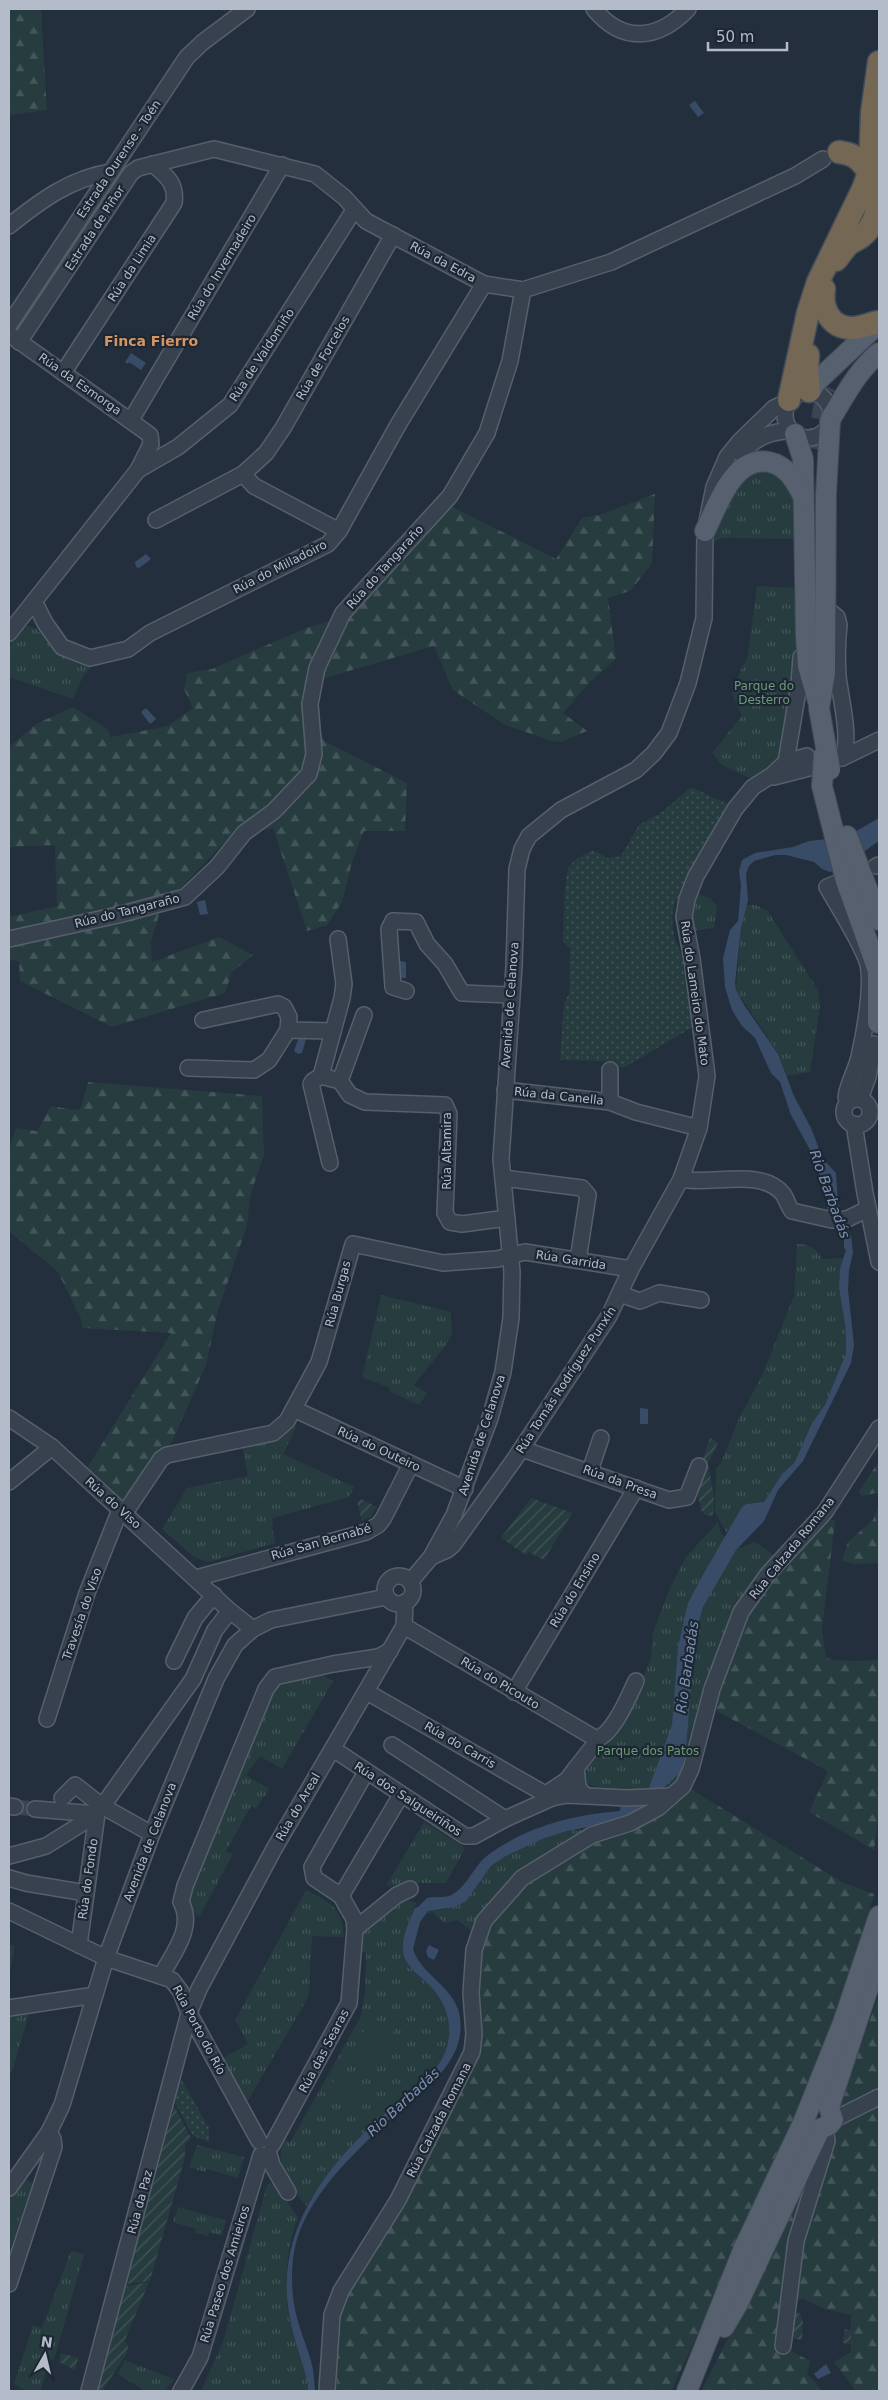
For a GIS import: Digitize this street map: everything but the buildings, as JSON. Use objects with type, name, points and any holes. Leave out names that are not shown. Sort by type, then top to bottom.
[{"type":"highway","points":[[799,396],[813,297],[869,173],[872,113],[879,62]]},
{"type":"highway","points":[[831,156],[866,130],[872,113]]},
{"type":"highway","points":[[799,396],[807,368],[817,310],[824,289],[836,261],[849,244],[870,237],[872,223],[878,208],[875,184],[859,158],[850,153],[831,156]]},
{"type":"highway","points":[[831,156],[852,170],[857,195],[849,218]]},
{"type":"highway","points":[[824,289],[822,301],[826,313],[834,323],[852,328],[879,322]]},
{"type":"main road","points":[[799,396],[879,322]]},
{"type":"main road","points":[[832,389],[852,362],[879,339]]},
{"type":"main road","points":[[820,708],[826,673],[826,494],[831,420],[853,381],[866,364],[879,353]]},
{"type":"main road","points":[[792,433],[803,459],[808,666],[820,708],[838,754],[843,822],[855,860],[879,920]]},
{"type":"main road","points":[[816,450],[816,652],[820,708]]},
{"type":"main road","points":[[705,532],[732,480],[740,470],[750,464],[764,461],[777,464],[788,471],[805,498]]},
{"type":"main road","points":[[838,754],[846,881],[879,983],[879,1022]]},
{"type":"main road","points":[[843,822],[855,834],[869,873],[879,892]]},
{"type":"main road","points":[[688,2391],[744,2248],[777,2180],[793,2161],[817,2124],[839,2049],[843,2023],[879,1916]]},
{"type":"main road","points":[[688,2391],[709,2353],[844,2063],[879,1955]]},
{"type":"street","name":"Estrada Ourense - Toén","points":[[9,325],[187,58],[203,42],[247,9]]},
{"type":"street","points":[[594,9],[620,31],[646,35],[674,23],[688,9]]},
{"type":"street","name":"Rúa da Edra","points":[[153,164],[214,149],[315,174],[344,197],[366,221],[484,284],[523,290],[612,262],[795,176],[831,156]]},
{"type":"street","points":[[124,152],[140,162],[153,164]]},
{"type":"street","name":"Estrada de Piñor","points":[[14,338],[45,303],[131,173],[153,164]]},
{"type":"street","name":"Rúa da Limia","points":[[64,373],[174,203],[176,193],[173,183],[153,164]]},
{"type":"street","name":"Rúa do Invernadeiro","points":[[130,420],[282,165]]},
{"type":"street","points":[[9,226],[43,198],[92,175],[111,172]]},
{"type":"street","name":"Rúa de Valdomiño","points":[[138,470],[178,447],[230,405],[354,210]]},
{"type":"street","name":"Rúa de Forcelos","points":[[156,520],[243,474],[266,453],[283,428],[393,235]]},
{"type":"street","name":"Rúa do Milladoiro","points":[[34,601],[45,623],[62,647],[90,658],[128,649],[150,633],[328,544],[338,531],[398,425],[484,284]]},
{"type":"street","name":"Rúa do Tangaraño","points":[[9,939],[118,915],[185,897],[217,867],[244,833],[274,811],[309,774],[314,754],[310,704],[317,668],[344,613],[450,496],[487,433],[510,361],[523,290]]},
{"type":"street","points":[[30,293],[45,303]]},
{"type":"street","name":"Rúa da Esmorga","points":[[14,338],[150,435]]},
{"type":"street","points":[[818,393],[828,403],[831,420],[822,434],[808,438],[792,433],[784,416],[799,396],[818,393]]},
{"type":"street","name":"Avenida de Celanova","points":[[410,1582],[430,1557],[444,1535],[465,1489],[503,1372],[511,1318],[511,1256],[501,1159],[512,995],[517,869],[522,849],[529,836],[561,810],[636,770],[654,753],[669,733],[688,683],[704,618],[705,532],[714,486],[727,457],[740,441],[774,408],[799,396]]},
{"type":"street","name":"Avenida de Celanova","points":[[714,486],[751,443],[765,435],[792,433]]},
{"type":"street","name":"Rúa de Valdomiño","points":[[9,633],[138,470],[152,444],[150,435]]},
{"type":"street","points":[[243,474],[254,486],[338,531]]},
{"type":"street","points":[[827,609],[837,617],[839,625],[838,754],[879,739]]},
{"type":"street","points":[[753,787],[772,775],[786,762],[800,685],[800,645],[806,634]]},
{"type":"street","points":[[753,787],[808,762],[786,762]]},
{"type":"street","name":"Rúa do Lameiro do Mato","points":[[699,1128],[706,1076],[705,1055],[684,917],[685,907],[690,888],[696,876],[735,809],[753,787]]},
{"type":"street","points":[[832,885],[871,961],[866,1016],[854,1076],[847,1089],[846,1097],[865,1103]]},
{"type":"street","points":[[406,991],[393,987],[391,977],[389,929],[393,921],[416,922],[427,944],[444,964],[462,993],[512,995]]},
{"type":"street","points":[[321,1076],[344,984],[338,939]]},
{"type":"street","points":[[188,1068],[254,1070],[269,1060],[288,1030],[289,1017],[284,1007],[278,1004],[203,1020]]},
{"type":"street","points":[[330,1163],[311,1084],[312,1080],[321,1076],[340,1081],[364,1016]]},
{"type":"street","points":[[865,1103],[844,1109],[846,1119],[854,1124],[864,1123],[870,1114],[865,1103],[879,1022]]},
{"type":"street","points":[[288,1030],[333,1031]]},
{"type":"street","points":[[874,1044],[879,1070]]},
{"type":"street","points":[[610,1070],[610,1102]]},
{"type":"street","name":"Rúa Altamira","points":[[340,1081],[350,1095],[365,1102],[446,1105],[449,1114],[445,1213],[447,1218],[450,1222],[462,1224],[507,1218]]},
{"type":"street","name":"Rúa da Canella","points":[[505,1090],[610,1102],[636,1112],[699,1128]]},
{"type":"street","points":[[854,1124],[868,1210],[879,1262]]},
{"type":"street","name":"Rúa Tomás Rodríguez Punxín","points":[[430,1557],[447,1550],[453,1545],[522,1449],[610,1316],[631,1269],[681,1179],[699,1128]]},
{"type":"street","points":[[503,1178],[582,1188],[586,1191],[588,1195],[578,1260]]},
{"type":"street","points":[[681,1179],[699,1182],[740,1178],[753,1180],[782,1193],[789,1207],[797,1214],[818,1218],[847,1219],[868,1210]]},
{"type":"street","name":"Rúa Burgas","points":[[294,1409],[319,1362],[353,1244],[443,1263],[497,1259],[511,1256]]},
{"type":"street","name":"Rúa Garrida","points":[[511,1256],[524,1252],[631,1269]]},
{"type":"street","points":[[620,1294],[640,1301],[659,1293],[701,1300]]},
{"type":"street","name":"Rúa do Outeiro","points":[[294,1409],[465,1489]]},
{"type":"street","name":"Travesía do Viso","points":[[47,1719],[87,1593],[122,1512],[161,1459],[167,1455],[273,1432],[288,1421],[294,1409]]},
{"type":"street","name":"Rúa do Viso","points":[[9,1418],[52,1447],[230,1611],[253,1629]]},
{"type":"street","name":"Rúa Calzada Romana","points":[[327,2391],[332,2315],[342,2291],[398,2200],[472,2052],[474,2034],[471,1993],[474,1950],[484,1920],[522,1878],[592,1835],[630,1823],[658,1808],[683,1786],[692,1769],[712,1689],[741,1612],[768,1574],[825,1512],[879,1428]]},
{"type":"street","points":[[590,1472],[601,1438]]},
{"type":"street","points":[[9,1482],[52,1447]]},
{"type":"street","name":"Rúa da Presa","points":[[522,1449],[669,1500],[686,1497],[699,1466]]},
{"type":"street","name":"Rúa San Bernabé","points":[[196,1578],[366,1532],[383,1519],[411,1464]]},
{"type":"street","name":"Rúa do Ensino","points":[[514,1692],[636,1488]]},
{"type":"street","points":[[403,1576],[410,1582],[412,1594],[405,1602],[397,1604],[386,1597],[385,1588],[389,1579],[403,1576]]},
{"type":"street","points":[[174,1661],[195,1618],[214,1595]]},
{"type":"street","name":"Avenida de Celanova","points":[[9,2188],[49,2132],[62,2105],[106,1958],[152,1834],[216,1679],[235,1645],[253,1629],[271,1620],[386,1597]]},
{"type":"street","name":"Rúa do Areal","points":[[189,2012],[203,1981],[274,1849],[404,1626],[405,1602]]},
{"type":"street","points":[[9,1856],[46,1846],[100,1810],[193,1680],[215,1630],[230,1611]]},
{"type":"street","name":"Rúa do Picouto","points":[[404,1626],[595,1740]]},
{"type":"street","points":[[161,1976],[186,1928],[186,1910],[182,1902],[185,1886],[266,1688],[274,1677],[333,1664],[378,1657],[390,1651]]},
{"type":"street","points":[[549,1796],[567,1780],[595,1744],[595,1740],[602,1738],[613,1724],[636,1681]]},
{"type":"street","name":"Rúa do Carris","points":[[367,1692],[549,1796]]},
{"type":"street","points":[[392,1745],[505,1819]]},
{"type":"street","name":"Rúa dos Salgueiriños","points":[[333,1749],[464,1836],[474,1836],[549,1796],[584,1795],[627,1798],[671,1796]]},
{"type":"street","points":[[576,1768],[578,1787],[584,1795]]},
{"type":"street","points":[[366,1772],[312,1867],[314,1878],[341,1896],[401,1795]]},
{"type":"street","points":[[62,1798],[75,1786],[100,1810],[152,1834]]},
{"type":"street","points":[[35,1809],[100,1810]]},
{"type":"street","name":"Rúa do Fondo","points":[[79,1945],[100,1810]]},
{"type":"street","points":[[9,1878],[26,1883],[86,1893]]},
{"type":"street","points":[[355,1929],[397,1895],[410,1889]]},
{"type":"street","name":"Rúa das Searas","points":[[265,2148],[290,2114],[350,2003],[355,1929],[354,1919],[341,1896]]},
{"type":"street","name":"Rúa Porto do Río","points":[[9,1910],[106,1958],[172,1980],[181,1992],[208,2050],[265,2148],[272,2165],[288,2192]]},
{"type":"street","points":[[9,2008],[95,1995]]},
{"type":"street","name":"Rúa da Paz","points":[[89,2391],[189,2012]]},
{"type":"street","points":[[178,2055],[186,2044],[193,2041],[201,2042],[208,2050]]},
{"type":"street","points":[[783,2346],[796,2241],[827,2141],[817,2124],[879,2097]]},
{"type":"street","name":"Rúa das Searas","points":[[249,2123],[258,2130],[270,2131],[280,2126],[290,2114]]},
{"type":"street","points":[[9,2284],[54,2147],[49,2132]]},
{"type":"street","name":"Rúa Paseo dos Amieiros","points":[[181,2391],[200,2357],[265,2148]]},
{"type":"green space","points":[[9,9],[41,9],[47,110],[9,115]]},
{"type":"green space","points":[[760,466],[792,480],[798,539],[724,538],[713,541],[718,523],[733,489]]},
{"type":"green space","points":[[655,494],[652,564],[630,591],[608,598],[616,659],[592,680],[563,713],[587,731],[561,742],[552,741],[505,725],[453,690],[434,646],[325,678],[314,702],[324,741],[407,783],[405,831],[364,831],[352,862],[342,902],[327,925],[307,931],[273,828],[230,837],[161,908],[151,942],[152,962],[219,937],[253,955],[232,972],[225,993],[112,1027],[20,981],[19,961],[9,960],[9,917],[57,906],[55,845],[9,847],[9,747],[36,724],[73,707],[107,729],[111,737],[168,726],[193,708],[184,689],[187,673],[212,669],[306,628],[348,616],[451,506],[556,559],[582,518],[599,515]]},
{"type":"green space","name":"Parque do Desterro","points":[[757,586],[798,588],[803,626],[795,659],[793,697],[779,760],[754,780],[722,765],[712,753],[742,716],[732,694],[742,667],[747,660]]},
{"type":"green space","points":[[28,626],[37,629],[50,646],[62,656],[76,663],[92,666],[83,676],[73,699],[9,677],[9,655],[12,640],[15,634]]},
{"type":"green space","points":[[691,787],[732,806],[684,891],[676,901],[672,915],[674,936],[687,963],[696,1025],[623,1068],[605,1061],[560,1060],[564,1003],[569,994],[570,948],[563,942],[565,890],[570,865],[593,850],[607,858],[621,856],[639,825],[662,812]]},
{"type":"green space","points":[[696,893],[710,898],[717,906],[714,928],[692,931],[692,907]]},
{"type":"green space","points":[[746,905],[756,905],[767,910],[818,990],[820,1006],[810,1072],[786,1076],[778,1053],[736,990],[741,928]]},
{"type":"green space","points":[[88,1082],[262,1096],[264,1155],[250,1196],[247,1226],[218,1310],[206,1365],[172,1442],[123,1504],[87,1468],[171,1333],[82,1328],[81,1319],[58,1272],[9,1231],[9,1149],[16,1128],[37,1131],[51,1106],[76,1110],[81,1108]]},
{"type":"green space","points":[[797,1244],[812,1247],[822,1259],[843,1258],[839,1288],[846,1331],[846,1353],[825,1405],[794,1463],[782,1474],[764,1502],[751,1503],[744,1506],[732,1526],[726,1532],[715,1512],[716,1468],[721,1463],[740,1416],[760,1380],[794,1296]]},
{"type":"green space","points":[[381,1295],[451,1312],[452,1334],[446,1345],[414,1385],[427,1393],[419,1405],[389,1391],[390,1388],[362,1377]]},
{"type":"green space","points":[[297,1425],[283,1454],[354,1487],[349,1497],[273,1518],[272,1529],[276,1543],[208,1562],[194,1557],[162,1529],[187,1488],[248,1476],[242,1445],[278,1436]]},
{"type":"green space","points":[[710,1438],[718,1443],[708,1464],[714,1496],[713,1516],[705,1515],[701,1510],[695,1481]]},
{"type":"green space","points":[[879,1461],[879,1494],[862,1496],[859,1491]]},
{"type":"green space","points":[[531,1498],[572,1513],[544,1560],[528,1552],[526,1555],[501,1538]]},
{"type":"green space","points":[[361,1499],[377,1507],[370,1517],[362,1521],[357,1502]]},
{"type":"green space","points":[[879,1505],[879,1563],[855,1564],[842,1561],[848,1542],[873,1520]]},
{"type":"green space","points":[[826,1521],[835,1521],[822,1629],[826,1657],[843,1661],[879,1660],[879,1812],[874,1850],[809,1812],[828,1771],[713,1709],[739,1632],[743,1630],[750,1612],[775,1576],[785,1570]]},
{"type":"green space","name":"Parque dos Patos","points":[[718,1522],[722,1535],[740,1548],[755,1542],[778,1558],[748,1590],[736,1610],[718,1655],[697,1720],[690,1732],[684,1769],[675,1782],[663,1789],[621,1790],[589,1784],[584,1781],[584,1772],[608,1744],[640,1687],[651,1657],[653,1632],[670,1588],[686,1557]]},
{"type":"green space","points":[[312,1669],[333,1681],[282,1769],[260,1756],[246,1775],[269,1789],[256,1809],[251,1806],[226,1851],[233,1854],[199,1917],[185,1902],[266,1689]]},
{"type":"green space","points":[[691,1789],[842,1882],[874,1894],[849,1984],[794,2128],[671,2391],[337,2391],[337,2335],[340,2312],[347,2292],[401,2205],[474,2065],[477,2054],[480,1958],[485,1935],[499,1907],[524,1881]]},
{"type":"green space","points":[[424,1822],[465,1848],[446,1883],[414,1883],[386,1886]]},
{"type":"green space","points":[[596,1825],[597,1827],[575,1837],[517,1872],[482,1912],[474,1926],[473,1932],[457,1920],[445,1923],[432,1912],[426,1914],[433,1910],[447,1909],[463,1899],[473,1891],[493,1864],[511,1852],[532,1842],[554,1835]]},
{"type":"green space","points":[[306,1890],[334,1907],[341,1919],[344,1937],[312,1936],[309,1992],[306,2001],[246,2104],[221,2059],[248,2044],[235,2020]]},
{"type":"green space","points":[[401,1897],[416,1903],[404,1934],[403,1953],[407,1963],[440,1997],[447,2008],[451,2021],[450,2036],[445,2052],[437,2067],[413,2092],[360,2137],[338,2161],[307,2206],[296,2193],[282,2165],[281,2147],[285,2140],[290,2143],[361,2016],[365,1993],[366,1952],[361,1952],[361,1938],[364,1931]]},
{"type":"green space","points":[[9,1944],[15,1946],[9,1976]]},
{"type":"green space","points":[[878,1997],[879,2089],[838,2110]]},
{"type":"green space","points":[[29,2014],[12,2072],[9,2075],[9,2017]]},
{"type":"green space","points":[[372,2018],[394,2031],[368,2074],[345,2061]]},
{"type":"green space","points":[[340,2071],[363,2085],[349,2107],[326,2093]]},
{"type":"green space","points":[[181,2079],[209,2128],[209,2142],[193,2136],[175,2102]]},
{"type":"green space","points":[[879,2102],[879,2391],[856,2391],[834,2362],[851,2352],[851,2315],[825,2309],[804,2299],[795,2300],[798,2260],[830,2130],[837,2125],[850,2121]]},
{"type":"green space","points":[[174,2106],[191,2138],[185,2145],[185,2157],[150,2281],[126,2284]]},
{"type":"green space","points":[[822,2138],[788,2250],[778,2355],[789,2350],[810,2361],[807,2374],[823,2391],[701,2391],[764,2266]]},
{"type":"green space","points":[[197,2145],[244,2157],[238,2178],[207,2169],[205,2172],[189,2167]]},
{"type":"green space","points":[[26,2179],[34,2185],[33,2190],[31,2188],[9,2253],[8,2212],[10,2201],[13,2191],[18,2184]]},
{"type":"green space","points":[[270,2183],[277,2185],[298,2218],[288,2255],[286,2283],[290,2321],[302,2355],[308,2391],[201,2391],[223,2342],[267,2185]]},
{"type":"green space","points":[[178,2207],[226,2220],[222,2236],[209,2232],[208,2236],[195,2233],[196,2229],[173,2222]]},
{"type":"green space","points":[[71,2251],[84,2254],[54,2360],[50,2359],[40,2391],[27,2391],[14,2384],[33,2325],[42,2328]]},
{"type":"green space","points":[[149,2282],[125,2340],[128,2347],[127,2353],[102,2391],[97,2391],[126,2286]]},
{"type":"green space","points":[[794,2311],[800,2314],[803,2321],[802,2340],[790,2338]]},
{"type":"green space","points":[[845,2329],[851,2330],[851,2344],[842,2343]]},
{"type":"green space","points":[[61,2353],[78,2358],[75,2370],[59,2362]]},
{"type":"green space","points":[[125,2360],[174,2379],[165,2391],[145,2391],[118,2374]]},
{"type":"water","points":[[695,101],[704,113],[698,117],[689,105]]},
{"type":"water","points":[[131,353],[146,363],[141,370],[129,362],[128,364],[125,362]]},
{"type":"water","points":[[146,554],[151,559],[139,568],[136,567],[135,562]]},
{"type":"water","points":[[146,708],[156,719],[150,724],[141,712]]},
{"type":"water","name":"Rio Barbadás","points":[[879,818],[879,841],[839,869],[830,872],[822,869],[814,862],[786,855],[775,855],[754,861],[749,866],[746,874],[748,900],[741,928],[735,982],[736,990],[744,1005],[778,1054],[794,1096],[811,1128],[823,1159],[836,1173],[838,1202],[851,1236],[853,1253],[849,1270],[848,1290],[854,1345],[851,1363],[803,1461],[778,1490],[764,1521],[736,1550],[703,1607],[695,1635],[686,1749],[681,1772],[638,1811],[614,1822],[567,1831],[542,1839],[504,1857],[491,1866],[466,1901],[455,1907],[428,1911],[420,1922],[413,1949],[423,1966],[456,2004],[459,2013],[460,2030],[457,2046],[450,2060],[429,2086],[382,2126],[337,2172],[312,2206],[300,2230],[293,2261],[292,2291],[297,2318],[313,2368],[315,2391],[308,2391],[308,2384],[289,2317],[288,2307],[287,2282],[289,2258],[295,2235],[315,2192],[329,2173],[370,2127],[435,2069],[442,2060],[449,2039],[448,2018],[445,2007],[432,1988],[407,1963],[404,1957],[404,1935],[415,1908],[427,1898],[446,1897],[455,1893],[488,1855],[519,1836],[568,1819],[620,1811],[621,1804],[648,1790],[672,1725],[678,1647],[688,1603],[742,1507],[746,1504],[764,1502],[782,1474],[794,1463],[812,1423],[825,1405],[846,1353],[846,1331],[839,1288],[840,1269],[846,1250],[844,1248],[844,1236],[827,1216],[828,1196],[826,1186],[818,1172],[809,1148],[791,1115],[780,1082],[771,1073],[755,1038],[742,1026],[732,1010],[725,987],[723,958],[730,930],[738,921],[741,885],[739,871],[742,860],[755,853],[793,847],[809,841],[846,837]]},
{"type":"water","points":[[205,900],[208,914],[200,915],[197,902]]},
{"type":"water","points":[[399,961],[406,962],[406,978],[399,978]]},
{"type":"water","points":[[299,1037],[306,1039],[302,1053],[298,1054],[294,1051]]},
{"type":"water","points":[[640,1408],[648,1409],[648,1424],[640,1424]]},
{"type":"water","points":[[429,1945],[439,1950],[434,1960],[428,1957],[426,1951]]},
{"type":"water","points":[[826,2364],[831,2373],[818,2379],[814,2374]]},
{"type":"tunnel","points":[[816,449],[823,408],[832,389]]},
{"type":"tunnel","points":[[15,1807],[35,1809]]},
{"type":"district","name":"Finca Fierro","points":[[151,341]]}]
